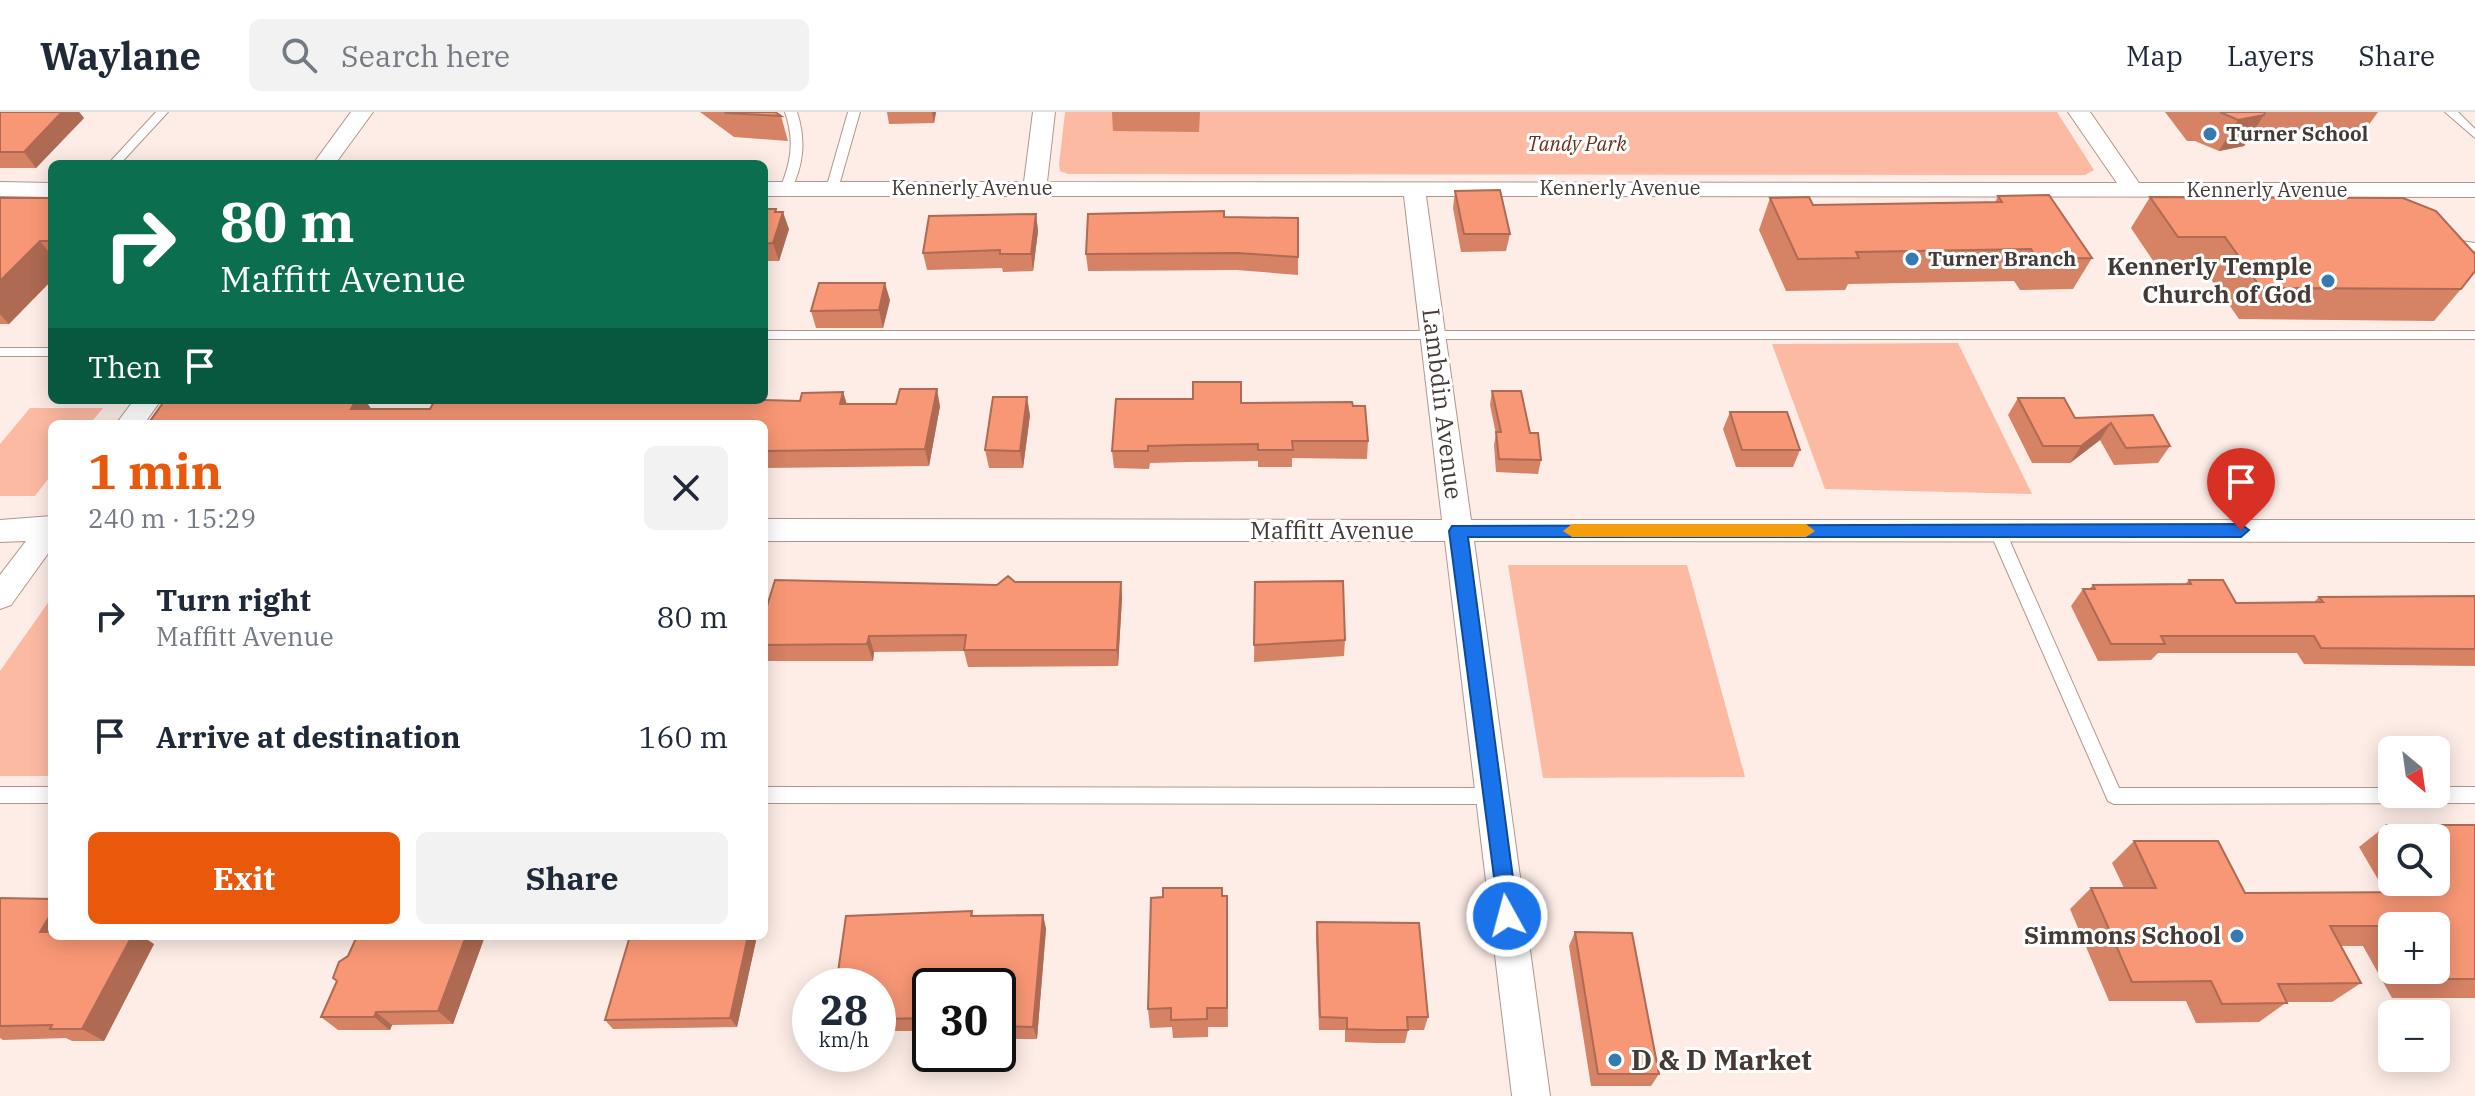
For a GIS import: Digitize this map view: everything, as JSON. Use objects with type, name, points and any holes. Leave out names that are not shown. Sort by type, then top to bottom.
[{"type":"street","points":[[327,160],[362,112]]},
{"type":"street","points":[[1035,188],[1044,112]]},
{"type":"street","points":[[2079,112],[2132,189]]},
{"type":"street","name":"Lambdin Avenue","points":[[1414,188],[1531,1096]]},
{"type":"street","points":[[0,189],[48,190]]},
{"type":"street","name":"Kennerly Avenue","points":[[775,189],[2132,189],[2359,196],[2475,190]]},
{"type":"street","points":[[132,420],[145,404]]},
{"type":"street","points":[[0,531],[48,528]]},
{"type":"street","name":"Maffitt Avenue","points":[[768,530],[2475,531]]},
{"type":"street","points":[[0,597],[48,532]]},
{"type":"lane","points":[[118,160],[162,112]]},
{"type":"lane","points":[[775,189],[799,149],[799,131],[791,112]]},
{"type":"lane","points":[[832,189],[854,112]]},
{"type":"lane","points":[[2451,112],[2475,135]]},
{"type":"lane","points":[[2432,238],[2457,246],[2475,247]]},
{"type":"lane","points":[[2457,246],[2475,261]]},
{"type":"lane","points":[[768,335],[2475,335]]},
{"type":"lane","points":[[0,352],[48,352]]},
{"type":"lane","points":[[1997,530],[2114,796],[2475,795]]},
{"type":"lane","points":[[0,795],[48,795]]},
{"type":"lane","points":[[768,795],[1492,796]]},
{"type":"green space","name":"Tandy Park","points":[[1065,112],[2057,112],[2094,170],[2085,175],[1068,174],[1060,171],[1059,165]]},
{"type":"green space","points":[[1958,343],[2032,494],[1825,489],[1772,344]]},
{"type":"green space","points":[[30,408],[103,408],[93,420],[48,420],[48,479],[35,496],[0,496],[0,444]]},
{"type":"green space","points":[[1508,565],[1687,565],[1745,777],[1543,778]]},
{"type":"green space","points":[[48,603],[48,776],[0,776],[0,671]]},
{"type":"building","points":[[0,112],[62,112],[24,152],[0,152]]},
{"type":"building","points":[[775,112],[781,116],[726,113]]},
{"type":"building","points":[[2220,112],[2265,112],[2264,115],[2238,120]]},
{"type":"building","points":[[1500,190],[1510,234],[1464,234],[1455,191]]},
{"type":"building","points":[[2049,195],[2092,258],[2037,259],[2031,249],[1856,252],[1859,258],[1798,259],[1770,198],[1809,197],[1813,205],[2002,202],[1998,196]]},
{"type":"building","points":[[2150,197],[2403,198],[2436,211],[2475,254],[2475,271],[2461,289],[2261,288],[2225,237],[2178,237]]},
{"type":"building","points":[[0,198],[48,198],[48,241],[40,241],[0,281]]},
{"type":"building","points":[[768,209],[783,212],[773,243],[768,244]]},
{"type":"building","points":[[1224,211],[1224,217],[1298,218],[1298,257],[1237,253],[1086,254],[1088,214]]},
{"type":"building","points":[[1036,214],[1031,254],[1000,254],[1000,250],[923,253],[929,216]]},
{"type":"building","points":[[819,283],[885,283],[879,310],[811,311]]},
{"type":"building","points":[[1193,382],[1241,382],[1241,403],[1352,402],[1353,406],[1365,406],[1368,441],[1292,441],[1293,450],[1258,450],[1258,444],[1148,446],[1148,451],[1112,451],[1116,399],[1193,399]]},
{"type":"building","points":[[900,389],[937,389],[925,449],[768,451],[768,420],[151,420],[162,404],[354,404],[351,409],[430,409],[433,404],[768,404],[768,400],[800,401],[802,393],[843,392],[840,404],[896,404]]},
{"type":"building","points":[[1492,391],[1521,391],[1530,433],[1538,433],[1541,460],[1499,459],[1496,432],[1501,432]]},
{"type":"building","points":[[993,397],[1027,397],[1020,451],[985,450]]},
{"type":"building","points":[[2018,398],[2064,398],[2075,418],[2153,415],[2170,446],[2126,448],[2111,423],[2081,446],[2043,446]]},
{"type":"building","points":[[1730,412],[1787,412],[1800,450],[1742,450]]},
{"type":"building","points":[[1008,576],[1015,582],[1121,582],[1117,650],[964,650],[966,635],[869,636],[867,644],[768,645],[768,603],[775,580],[997,585]]},
{"type":"building","points":[[2189,580],[2223,580],[2236,603],[2323,602],[2319,597],[2475,596],[2475,649],[2321,648],[2314,636],[2161,636],[2165,644],[2111,644],[2083,589],[2095,589],[2093,585],[2191,584]]},
{"type":"building","points":[[1343,581],[1345,640],[1254,645],[1255,582]]},
{"type":"building","name":"Simmons School","points":[[2450,825],[2475,825],[2475,979],[2450,979],[2450,912],[2378,912],[2378,926],[2330,926],[2361,983],[2278,984],[2287,1003],[2222,1004],[2211,981],[2132,982],[2091,888],[2156,888],[2134,841],[2218,841],[2245,893],[2378,892],[2378,896],[2450,896]]},
{"type":"building","points":[[1163,888],[1222,888],[1222,896],[1227,896],[1227,1008],[1207,1008],[1207,1019],[1171,1020],[1171,1008],[1148,1009],[1151,898],[1163,897]]},
{"type":"building","points":[[0,898],[48,899],[48,919],[40,932],[48,932],[48,940],[130,940],[82,1029],[50,1029],[52,1025],[0,1026]]},
{"type":"building","points":[[972,911],[971,916],[1043,915],[1033,1027],[1016,1027],[1016,968],[912,968],[912,1018],[896,1019],[896,968],[839,968],[846,916]]},
{"type":"building","points":[[1317,922],[1419,923],[1428,1017],[1407,1017],[1408,1030],[1379,1030],[1347,1029],[1347,1018],[1320,1017]]},
{"type":"building","points":[[1575,932],[1632,933],[1659,1074],[1598,1074]]},
{"type":"building","points":[[355,940],[465,940],[438,1011],[376,1012],[374,1017],[321,1017],[337,981],[333,978],[339,962],[348,956]]},
{"type":"building","points":[[629,940],[747,940],[730,1018],[605,1020]]},
{"type":"slow traffic","points":[[1572,531],[1806,531]]},
{"type":"place","name":"Turner School","points":[[2210,134]]},
{"type":"place","name":"Turner Branch","points":[[1912,259]]},
{"type":"place","name":"Kennerly Temple Church of God","points":[[2328,281]]},
{"type":"place","name":"Simmons School","points":[[2237,936]]},
{"type":"place","name":"D & D Market","points":[[1615,1060]]},
{"type":"route","points":[[1507,916],[1458,531],[2241,530]]}]
